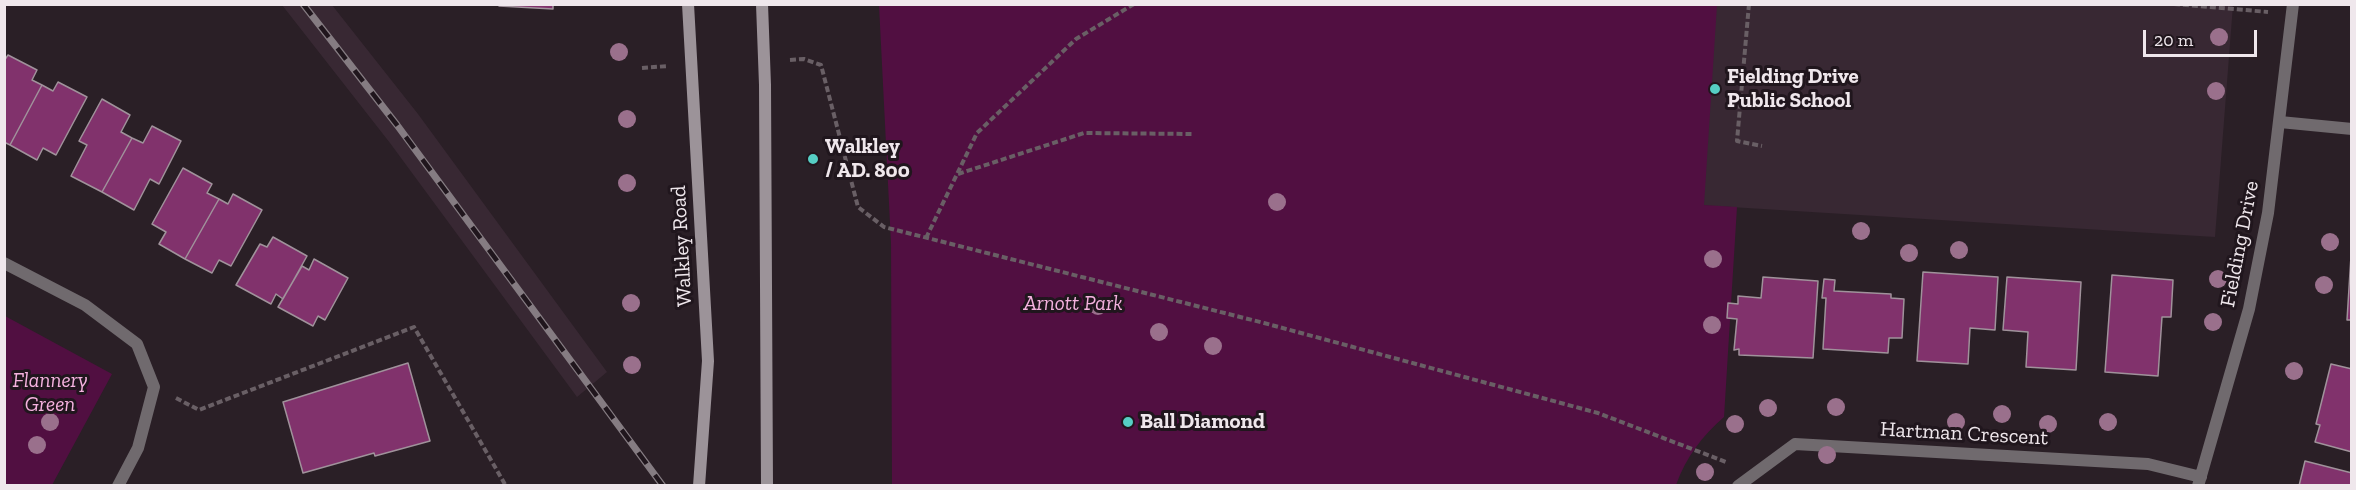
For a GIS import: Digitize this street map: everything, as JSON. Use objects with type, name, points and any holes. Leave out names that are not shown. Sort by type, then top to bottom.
[{"type":"main road","name":"Walkley Road","points":[[688,4],[708,361],[699,486]]},
{"type":"main road","points":[[762,4],[765,85],[767,486]]},
{"type":"street","name":"Fielding Drive","points":[[2200,481],[2248,309],[2268,213],[2293,10]]},
{"type":"street","points":[[2280,122],[2352,129]]},
{"type":"street","points":[[4,263],[85,305],[137,344],[154,387],[138,448],[118,486]]},
{"type":"street","name":"Hartman Crescent","points":[[1738,486],[1795,444],[2148,464],[2200,481]]},
{"type":"path","points":[[926,238],[977,133],[1076,39],[1134,4]]},
{"type":"path","points":[[1749,4],[1737,141],[1762,146]]},
{"type":"path","points":[[2174,4],[2293,10]]},
{"type":"path","points":[[804,58],[821,65],[858,207],[884,227],[1264,323],[1598,413],[1755,473]]},
{"type":"path","points":[[957,174],[1084,133],[1193,134]]},
{"type":"path","points":[[154,387],[199,410],[414,327],[506,486]]},
{"type":"shaded area","points":[[282,5],[332,5],[418,114],[607,372],[577,397],[390,143]]},
{"type":"shaded area","name":"Fielding Drive Public School","points":[[1208,5],[2233,5],[2215,237],[1198,174]]},
{"type":"green space","name":"Arnott Park","points":[[879,5],[1717,5],[1704,205],[1737,207],[1724,417],[1696,448],[1676,485],[892,485],[891,243]]},
{"type":"green space","name":"Flannery Green","points":[[5,316],[112,374],[52,485],[5,485]]},
{"type":"building","points":[[499,4],[553,4],[553,9],[499,6]]},
{"type":"building","points":[[8,55],[37,70],[32,80],[42,85],[10,145],[4,142],[4,61]]},
{"type":"building","points":[[58,82],[87,97],[56,155],[43,148],[37,160],[10,145],[42,85],[53,91]]},
{"type":"building","points":[[102,99],[130,115],[121,132],[132,138],[102,192],[71,176],[87,145],[79,141]]},
{"type":"building","points":[[152,126],[181,141],[159,184],[150,179],[134,210],[102,192],[132,138],[143,143]]},
{"type":"building","points":[[183,168],[212,184],[207,193],[219,199],[185,259],[159,244],[166,232],[152,224]]},
{"type":"building","points":[[233,194],[262,210],[231,266],[219,260],[212,273],[185,259],[219,199],[228,204]]},
{"type":"building","points":[[273,237],[307,256],[283,299],[276,294],[271,304],[236,285],[260,244],[267,247]]},
{"type":"building","points":[[2352,240],[2352,320],[2347,320]]},
{"type":"building","points":[[314,259],[348,278],[325,320],[318,316],[313,326],[278,307],[302,266],[309,270]]},
{"type":"building","points":[[1923,272],[1998,277],[1995,330],[1970,328],[1968,364],[1917,361]]},
{"type":"building","points":[[2112,275],[2173,280],[2171,317],[2162,317],[2158,376],[2105,372]]},
{"type":"building","points":[[1763,277],[1818,281],[1813,358],[1739,355],[1739,349],[1734,350],[1737,319],[1727,318],[1728,303],[1738,304],[1738,296],[1761,298]]},
{"type":"building","points":[[2007,277],[2081,282],[2076,370],[2026,367],[2028,332],[2003,330]]},
{"type":"building","points":[[1824,279],[1835,280],[1834,291],[1891,294],[1891,298],[1904,299],[1902,338],[1889,338],[1888,353],[1823,349],[1826,298],[1822,298]]},
{"type":"building","points":[[408,363],[430,441],[375,456],[374,453],[303,473],[283,402]]},
{"type":"building","points":[[2331,364],[2352,369],[2352,452],[2315,442],[2320,425],[2316,424]]},
{"type":"building","points":[[2305,461],[2352,473],[2352,486],[2299,486]]},
{"type":"railway","points":[[303,4],[397,125],[663,486]]},
{"type":"place","name":"Fielding Drive Public School","points":[[1715,89]]},
{"type":"place","name":"Walkley / AD. 800","points":[[813,159]]},
{"type":"place","name":"Ball Diamond","points":[[1128,422]]}]
